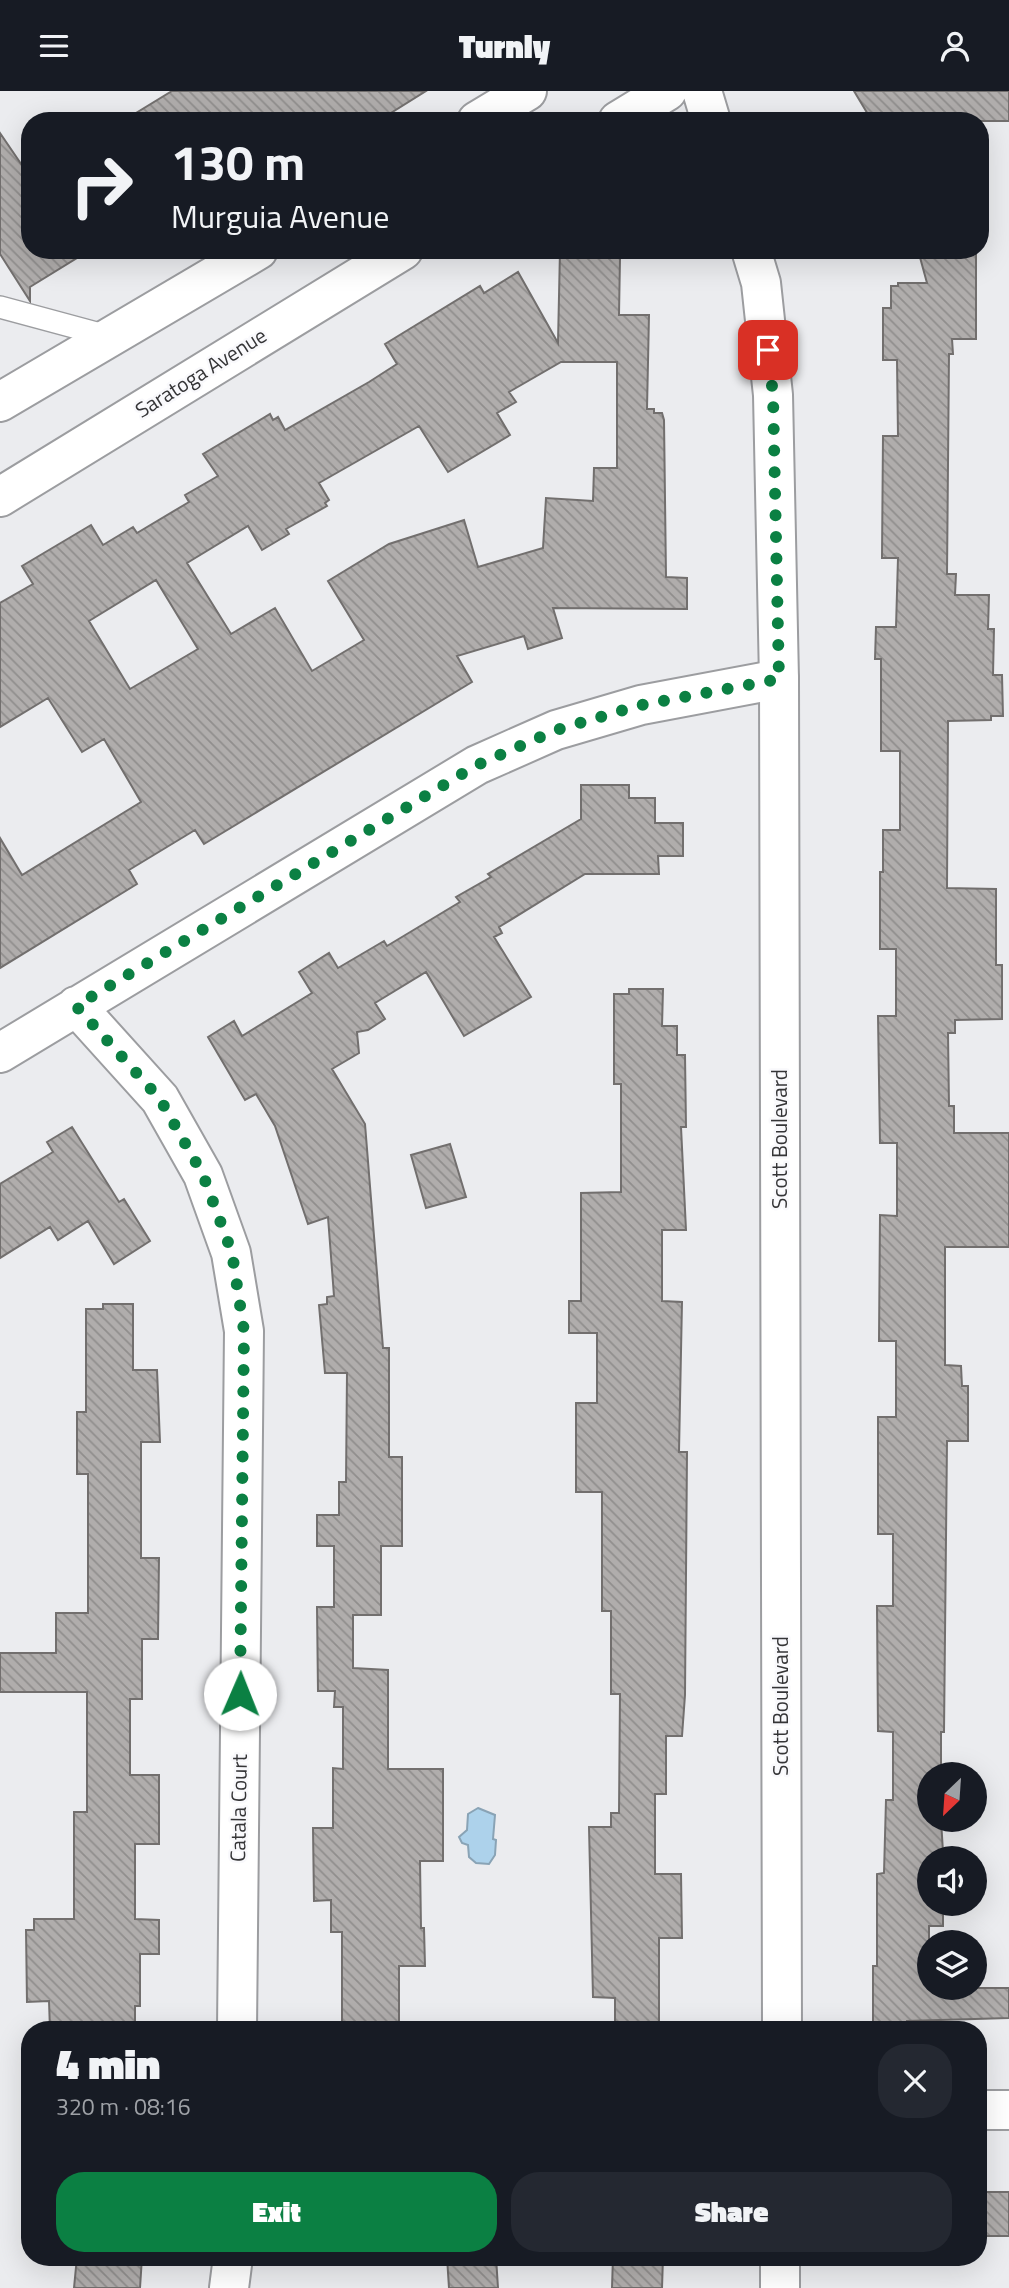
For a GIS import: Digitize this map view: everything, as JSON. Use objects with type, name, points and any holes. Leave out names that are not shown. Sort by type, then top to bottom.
[{"type":"main road","points":[[492,112],[527,91]]},
{"type":"main road","points":[[633,112],[667,91]]},
{"type":"main road","points":[[702,91],[708,112]]},
{"type":"main road","points":[[0,402],[243,259]]},
{"type":"main road","name":"Saratoga Avenue","points":[[0,497],[388,259]]},
{"type":"main road","name":"Scott Boulevard","points":[[754,259],[761,283],[773,395],[779,679],[782,2021]]},
{"type":"main road","points":[[0,1053],[477,765],[556,730],[641,705],[779,679]]},
{"type":"main road","name":"Catala Court","points":[[76,1006],[160,1099],[203,1175],[232,1253],[244,1331],[237,2021]]},
{"type":"main road","points":[[987,2110],[1009,2110]]},
{"type":"main road","points":[[229,2288],[232,2266]]},
{"type":"main road","points":[[780,2266],[780,2288]]},
{"type":"lane","points":[[0,307],[111,337]]},
{"type":"water","points":[[478,1808],[495,1815],[495,1855],[489,1864],[476,1863],[469,1857],[468,1845],[462,1843],[459,1837],[467,1830],[468,1814]]},
{"type":"building","points":[[172,91],[426,91],[392,112],[138,112]]},
{"type":"building","points":[[854,91],[1009,91],[1009,121],[989,121],[989,112],[867,112]]},
{"type":"building","points":[[0,133],[21,164],[21,259],[75,259],[30,287],[30,301],[0,254]]},
{"type":"building","points":[[560,259],[620,259],[619,315],[649,315],[647,409],[662,413],[664,420],[666,577],[687,578],[687,609],[553,608],[562,638],[528,649],[524,636],[457,656],[472,682],[204,844],[195,830],[129,870],[137,884],[0,968],[0,838],[22,875],[141,802],[104,739],[82,752],[48,698],[0,727],[0,603],[33,584],[22,566],[91,525],[103,545],[133,527],[137,533],[189,502],[185,495],[218,476],[203,454],[270,414],[273,420],[278,417],[285,430],[369,382],[397,364],[385,344],[480,286],[484,293],[518,272],[558,343]],"holes":[[[561,362],[617,362],[617,468],[594,468],[593,501],[546,498],[543,548],[478,567],[464,520],[389,544],[328,581],[364,640],[312,671],[275,608],[231,634],[187,563],[248,526],[262,550],[289,534],[286,529],[327,506],[325,503],[329,500],[319,483],[419,426],[448,472],[510,435],[497,413],[516,402],[509,392]],[[156,580],[198,649],[130,689],[89,621]]]},
{"type":"building","points":[[920,259],[976,259],[976,339],[952,339],[953,354],[949,354],[947,574],[956,574],[955,595],[989,595],[988,629],[994,629],[993,675],[1002,675],[1003,716],[991,716],[991,720],[948,721],[947,888],[996,889],[996,965],[1002,965],[1002,1019],[955,1020],[955,1033],[948,1033],[949,1106],[954,1106],[954,1133],[1009,1133],[1009,1247],[945,1247],[945,1365],[961,1366],[962,1386],[968,1386],[968,1441],[947,1441],[944,1732],[941,1732],[941,1762],[917,1762],[917,1832],[942,1832],[942,1846],[917,1846],[917,1916],[943,1916],[943,1926],[929,1926],[929,1930],[917,1930],[917,2000],[987,2000],[987,1988],[1009,1988],[1009,2018],[873,2021],[873,1966],[877,1966],[877,1874],[884,1873],[886,1800],[893,1800],[893,1732],[878,1731],[877,1606],[893,1606],[893,1534],[878,1534],[878,1417],[896,1417],[896,1341],[879,1341],[880,1215],[897,1216],[897,1143],[880,1143],[878,1016],[896,1016],[896,949],[880,949],[880,872],[883,872],[883,830],[900,830],[900,751],[881,751],[881,659],[875,659],[876,627],[896,627],[898,558],[882,558],[883,436],[898,436],[897,360],[883,360],[883,308],[891,308],[891,286],[898,286],[898,283],[927,283]]},
{"type":"building","points":[[581,785],[629,785],[629,798],[655,798],[655,823],[683,823],[683,856],[658,856],[659,874],[585,874],[499,927],[502,933],[494,937],[531,997],[464,1036],[426,972],[375,1003],[385,1019],[368,1030],[357,1032],[359,1053],[332,1069],[365,1124],[383,1348],[389,1348],[389,1457],[402,1457],[402,1546],[381,1546],[381,1615],[353,1615],[353,1668],[388,1670],[388,1769],[443,1769],[443,1861],[420,1861],[421,1928],[424,1928],[425,1966],[399,1966],[399,2021],[342,2021],[342,1932],[331,1932],[331,1900],[314,1901],[313,1828],[333,1828],[333,1768],[343,1769],[343,1707],[334,1707],[335,1691],[318,1691],[317,1607],[334,1607],[334,1546],[317,1546],[317,1515],[339,1515],[339,1482],[346,1482],[347,1373],[325,1373],[319,1305],[327,1304],[327,1297],[334,1296],[328,1217],[308,1224],[275,1126],[256,1094],[245,1100],[208,1037],[234,1021],[242,1036],[312,993],[299,972],[329,953],[338,968],[384,941],[387,946],[460,902],[456,897],[491,877],[488,874],[581,819]]},
{"type":"building","points":[[629,989],[663,989],[662,1026],[677,1026],[677,1055],[685,1055],[686,1127],[681,1127],[686,1230],[662,1230],[662,1301],[682,1302],[679,1452],[687,1452],[685,1695],[682,1736],[666,1736],[666,1794],[655,1794],[655,1874],[681,1874],[682,1938],[659,1938],[659,2021],[615,2021],[615,1998],[593,1997],[589,1827],[611,1827],[611,1813],[619,1813],[620,1694],[611,1694],[611,1611],[602,1611],[602,1492],[576,1492],[576,1403],[597,1403],[597,1333],[569,1333],[569,1301],[581,1301],[581,1193],[621,1192],[621,1084],[614,1084],[614,994],[629,994]]},
{"type":"building","points":[[72,1127],[119,1202],[124,1199],[150,1241],[114,1264],[88,1221],[58,1240],[50,1227],[0,1258],[0,1184],[53,1152],[47,1142]]},
{"type":"building","points":[[450,1144],[466,1197],[426,1208],[411,1155]]},
{"type":"building","points":[[103,1304],[133,1304],[133,1370],[157,1370],[160,1442],[141,1442],[141,1558],[159,1558],[158,1639],[142,1639],[142,1699],[130,1699],[130,1775],[159,1775],[159,1844],[135,1844],[135,1919],[159,1920],[159,1954],[140,1954],[140,2006],[135,2006],[135,2021],[50,2021],[49,2001],[27,2002],[26,1930],[34,1930],[34,1919],[74,1919],[74,1812],[87,1812],[87,1692],[0,1692],[0,1653],[56,1653],[56,1613],[88,1613],[88,1474],[77,1474],[77,1412],[86,1412],[86,1309],[103,1309]]},
{"type":"building","points":[[987,2192],[1009,2192],[1009,2236],[987,2236]]},
{"type":"building","points":[[76,2266],[141,2266],[140,2288],[74,2288]]},
{"type":"building","points":[[448,2266],[497,2266],[498,2288],[449,2288]]},
{"type":"building","points":[[613,2266],[663,2266],[662,2288],[612,2288]]},
{"type":"route","points":[[240,1694],[244,1331],[232,1253],[203,1175],[160,1099],[76,1006],[477,765],[556,730],[641,705],[779,679],[773,395],[768,350]]}]
